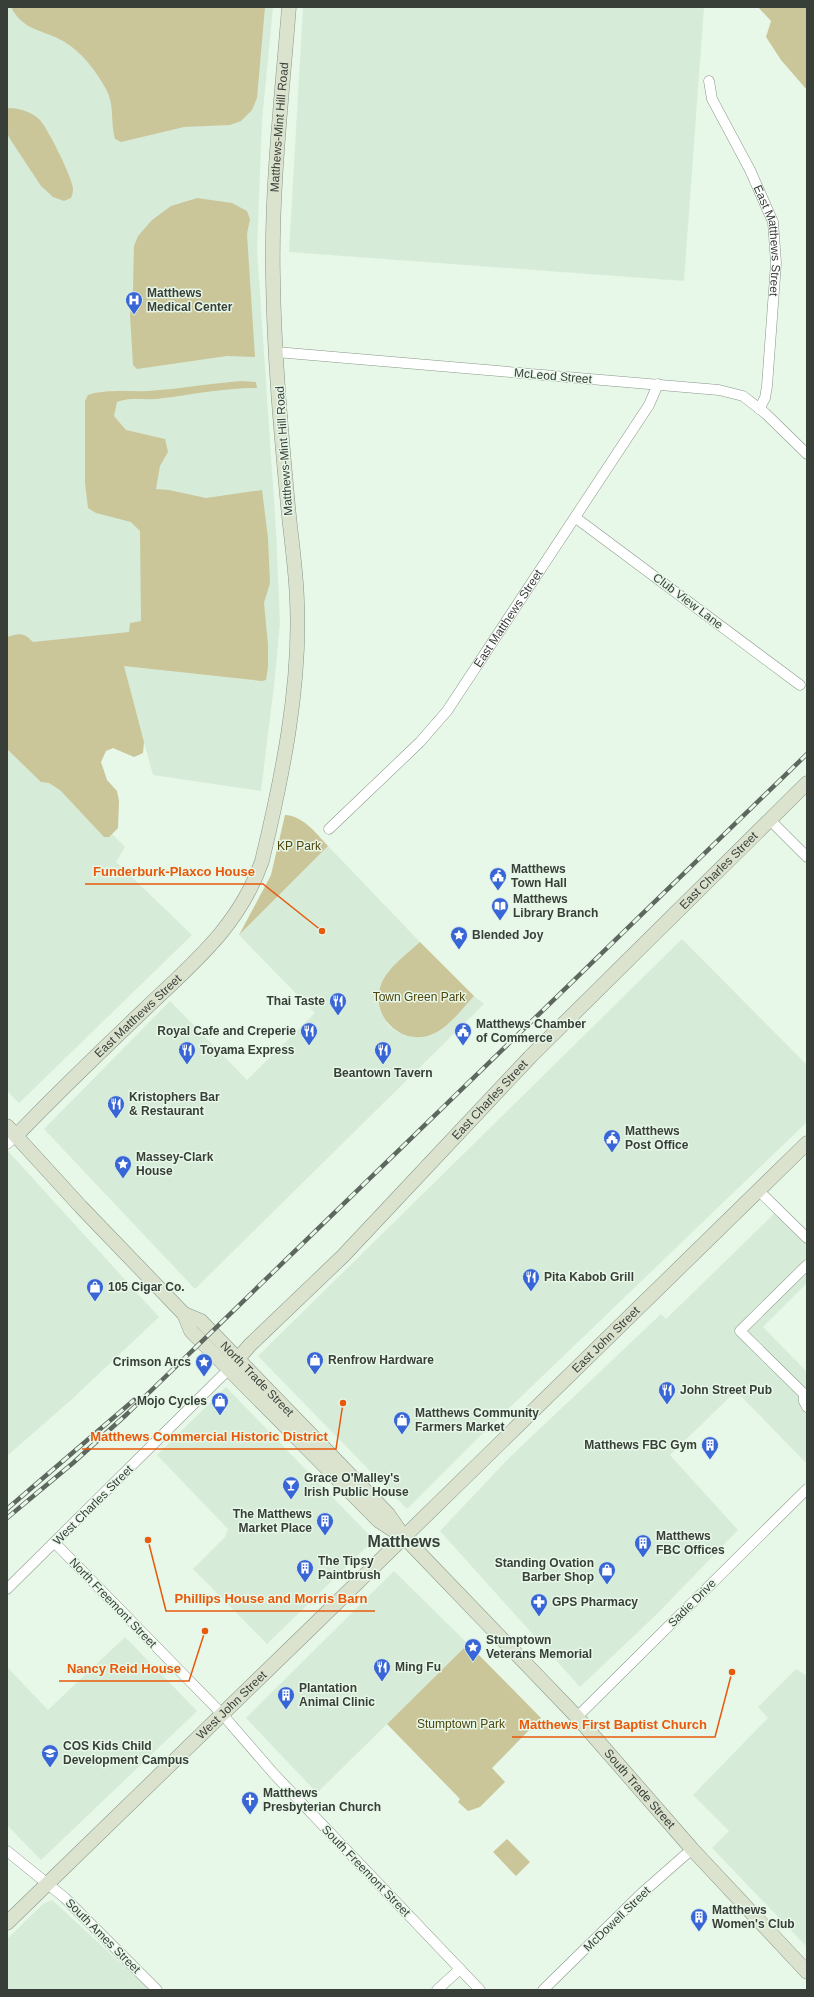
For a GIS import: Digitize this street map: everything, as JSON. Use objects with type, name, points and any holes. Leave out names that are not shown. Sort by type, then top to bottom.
[{"type":"main road","name":"Matthews-Mint Hill Road","points":[[250,889],[262,861],[276,800],[294,684],[297,633],[297,600],[276,352],[273,278],[274,214],[289,7]]},
{"type":"main road","name":"East Charles Street","points":[[233,1364],[343,1256],[530,1057],[807,783]]},
{"type":"main road","name":"East Matthews Street","points":[[10,1135],[46,1104],[209,948],[230,922],[250,889]]},
{"type":"main road","name":"North Trade Street","points":[[10,1135],[184,1314],[191,1331],[233,1364],[379,1521],[404,1537]]},
{"type":"main road","name":"East John Street","points":[[404,1537],[807,1143]]},
{"type":"main road","name":"West John Street","points":[[7,1923],[404,1537]]},
{"type":"main road","name":"South Trade Street","points":[[404,1537],[577,1717],[692,1849],[807,1972]]},
{"type":"street","name":"East Matthews Street","points":[[710,82],[712,99],[750,170],[773,222],[776,263],[766,386],[764,398],[759,410]]},
{"type":"street","name":"McLeod Street","points":[[276,352],[658,384],[712,389],[735,393],[743,396],[807,454]]},
{"type":"street","name":"East Matthews Street","points":[[329,829],[437,724],[476,669],[576,518],[649,405],[658,384]]},
{"type":"street","name":"Club View Lane","points":[[576,518],[800,685]]},
{"type":"street","points":[[770,820],[807,857]]},
{"type":"street","points":[[758,1190],[807,1238]]},
{"type":"street","points":[[807,1265],[740,1331],[805,1392],[804,1401],[807,1407]]},
{"type":"street","name":"West Charles Street","points":[[7,1589],[55,1543],[233,1364]]},
{"type":"street","name":"Sadie Drive","points":[[577,1717],[807,1489]]},
{"type":"street","name":"North Freemont Street","points":[[55,1543],[222,1714]]},
{"type":"street","name":"South Freemont Street","points":[[222,1714],[274,1774],[480,1990]]},
{"type":"street","name":"McDowell Street","points":[[544,1990],[642,1893],[692,1849]]},
{"type":"street","name":"South Ames Street","points":[[7,1851],[65,1898],[157,1990]]},
{"type":"street","points":[[437,1990],[460,1969]]},
{"type":"shaded area","name":"Matthews Medical Center","points":[[7,7],[273,7],[262,121],[257,249],[276,530],[280,623],[261,791],[153,775],[123,666],[7,670]]},
{"type":"shaded area","points":[[303,7],[704,7],[684,281],[289,252]]},
{"type":"shaded area","points":[[7,738],[48,766],[125,847],[116,862],[192,935],[19,1103],[7,1091]]},
{"type":"shaded area","points":[[328,846],[420,942],[387,973],[387,1023],[389,1026],[397,1032],[446,1025],[474,996],[484,1004],[195,1289],[44,1129],[170,1001],[247,1080],[315,1013],[239,935]]},
{"type":"shaded area","points":[[682,939],[807,1065],[807,1122],[475,1441],[407,1509],[258,1356]]},
{"type":"shaded area","points":[[7,1150],[159,1317],[71,1400],[7,1456]]},
{"type":"shaded area","points":[[781,1207],[807,1234],[807,1283],[763,1327],[807,1372],[807,1389],[801,1396],[807,1402],[807,1464],[736,1391],[670,1455],[738,1530],[658,1613],[580,1687],[440,1531],[510,1457],[661,1314],[666,1319]]},
{"type":"shaded area","points":[[226,1387],[374,1540],[267,1644],[193,1569],[225,1537],[228,1529],[157,1455]]},
{"type":"shaded area","points":[[394,1571],[468,1644],[317,1793],[246,1718]]},
{"type":"shaded area","points":[[125,1637],[197,1711],[41,1860],[7,1825],[7,1667],[48,1710]]},
{"type":"shaded area","points":[[796,1669],[807,1676],[807,1947],[712,1848],[729,1831],[693,1795],[768,1718],[758,1707]]},
{"type":"shaded area","points":[[52,1900],[150,1990],[7,1990],[7,1939],[43,1904]]},
{"type":"green space","points":[[11,7],[265,7],[257,98],[252,110],[241,121],[230,125],[184,127],[121,142],[115,139],[109,95],[88,62],[70,45],[21,21]]},
{"type":"green space","points":[[758,7],[807,7],[807,90],[781,60],[766,37],[771,21]]},
{"type":"green space","points":[[9,108],[29,113],[37,117],[44,125],[69,174],[73,189],[71,198],[64,201],[53,197],[41,186],[7,133],[7,109]]},
{"type":"green space","points":[[197,198],[232,203],[247,211],[250,219],[247,234],[255,357],[227,356],[137,369],[133,365],[130,315],[133,290],[134,246],[138,236],[152,220],[171,206]]},
{"type":"green space","points":[[242,381],[256,382],[257,388],[219,390],[156,399],[122,400],[117,402],[114,416],[126,430],[165,439],[168,452],[160,466],[156,489],[169,490],[206,498],[262,490],[268,538],[270,583],[264,603],[268,645],[268,667],[266,680],[262,681],[124,666],[144,742],[143,753],[134,757],[113,748],[106,751],[101,762],[107,780],[117,791],[119,801],[118,828],[109,837],[104,837],[60,790],[49,783],[41,782],[7,749],[7,637],[21,634],[27,636],[33,642],[129,632],[130,623],[141,621],[140,531],[131,522],[96,513],[88,508],[85,483],[85,401],[88,395],[103,392],[148,391]]},
{"type":"green space","name":"KP Park","points":[[285,815],[298,818],[309,826],[328,846],[239,935],[271,875]]},
{"type":"green space","name":"Town Green Park","points":[[420,942],[474,996],[457,1016],[442,1029],[425,1037],[413,1037],[402,1034],[392,1028],[380,1009],[379,997],[381,985],[388,973]]},
{"type":"green space","name":"Stumptown Park","points":[[468,1644],[541,1718],[492,1768],[505,1782],[480,1807],[468,1811],[458,1802],[460,1799],[387,1724]]},
{"type":"green space","points":[[507,1839],[530,1862],[516,1876],[493,1852]]},
{"type":"railway","points":[[7,1518],[73,1463],[127,1414],[807,754]]},
{"type":"railway","points":[[7,1509],[134,1400]]},
{"type":"place","name":"Matthews Medical Center","points":[[134,315]]},
{"type":"place","name":"Matthews Town Hall","points":[[498,891]]},
{"type":"place","name":"Matthews Library Branch","points":[[500,921]]},
{"type":"place","name":"Funderburk-Plaxco House","points":[[322,931]]},
{"type":"place","name":"Blended Joy","points":[[459,950]]},
{"type":"place","name":"Thai Taste","points":[[338,1016]]},
{"type":"place","name":"Royal Cafe and Creperie","points":[[309,1046]]},
{"type":"place","name":"Matthews Chamber of Commerce","points":[[463,1046]]},
{"type":"place","name":"Toyama Express","points":[[187,1065]]},
{"type":"place","name":"Beantown Tavern","points":[[383,1065]]},
{"type":"place","name":"Kristophers Bar & Restaurant","points":[[116,1119]]},
{"type":"place","name":"Matthews Post Office","points":[[612,1153]]},
{"type":"place","name":"Massey-Clark House","points":[[123,1179]]},
{"type":"place","name":"Pita Kabob Grill","points":[[531,1292]]},
{"type":"place","name":"105 Cigar Co.","points":[[95,1302]]},
{"type":"place","name":"Renfrow Hardware","points":[[315,1375]]},
{"type":"place","name":"Crimson Arcs","points":[[204,1377]]},
{"type":"place","name":"Matthews Commercial Historic District","points":[[343,1403]]},
{"type":"place","name":"John Street Pub","points":[[667,1405]]},
{"type":"place","name":"Mojo Cycles","points":[[220,1416]]},
{"type":"place","name":"Matthews Community Farmers Market","points":[[402,1435]]},
{"type":"place","name":"Matthews FBC Gym","points":[[710,1460]]},
{"type":"place","name":"Grace O'Malley's Irish Public House","points":[[291,1500]]},
{"type":"place","name":"The Matthews Market Place","points":[[325,1536]]},
{"type":"place","name":"Phillips House and Morris Barn","points":[[148,1540]]},
{"type":"place","name":"Matthews FBC Offices","points":[[643,1558]]},
{"type":"place","name":"The Tipsy Paintbrush","points":[[305,1583]]},
{"type":"place","name":"Standing Ovation Barber Shop","points":[[607,1585]]},
{"type":"place","name":"GPS Pharmacy","points":[[539,1617]]},
{"type":"place","name":"Nancy Reid House","points":[[205,1631]]},
{"type":"place","name":"Stumptown Veterans Memorial","points":[[473,1662]]},
{"type":"place","name":"Matthews First Baptist Church","points":[[732,1672]]},
{"type":"place","name":"Ming Fu","points":[[382,1682]]},
{"type":"place","name":"Plantation Animal Clinic","points":[[286,1710]]},
{"type":"place","name":"COS Kids Child Development Campus","points":[[50,1768]]},
{"type":"place","name":"Matthews Presbyterian Church","points":[[250,1815]]},
{"type":"place","name":"Matthews Women's Club","points":[[699,1932]]},
{"type":"district","name":"Matthews","points":[[404,1541]]}]
